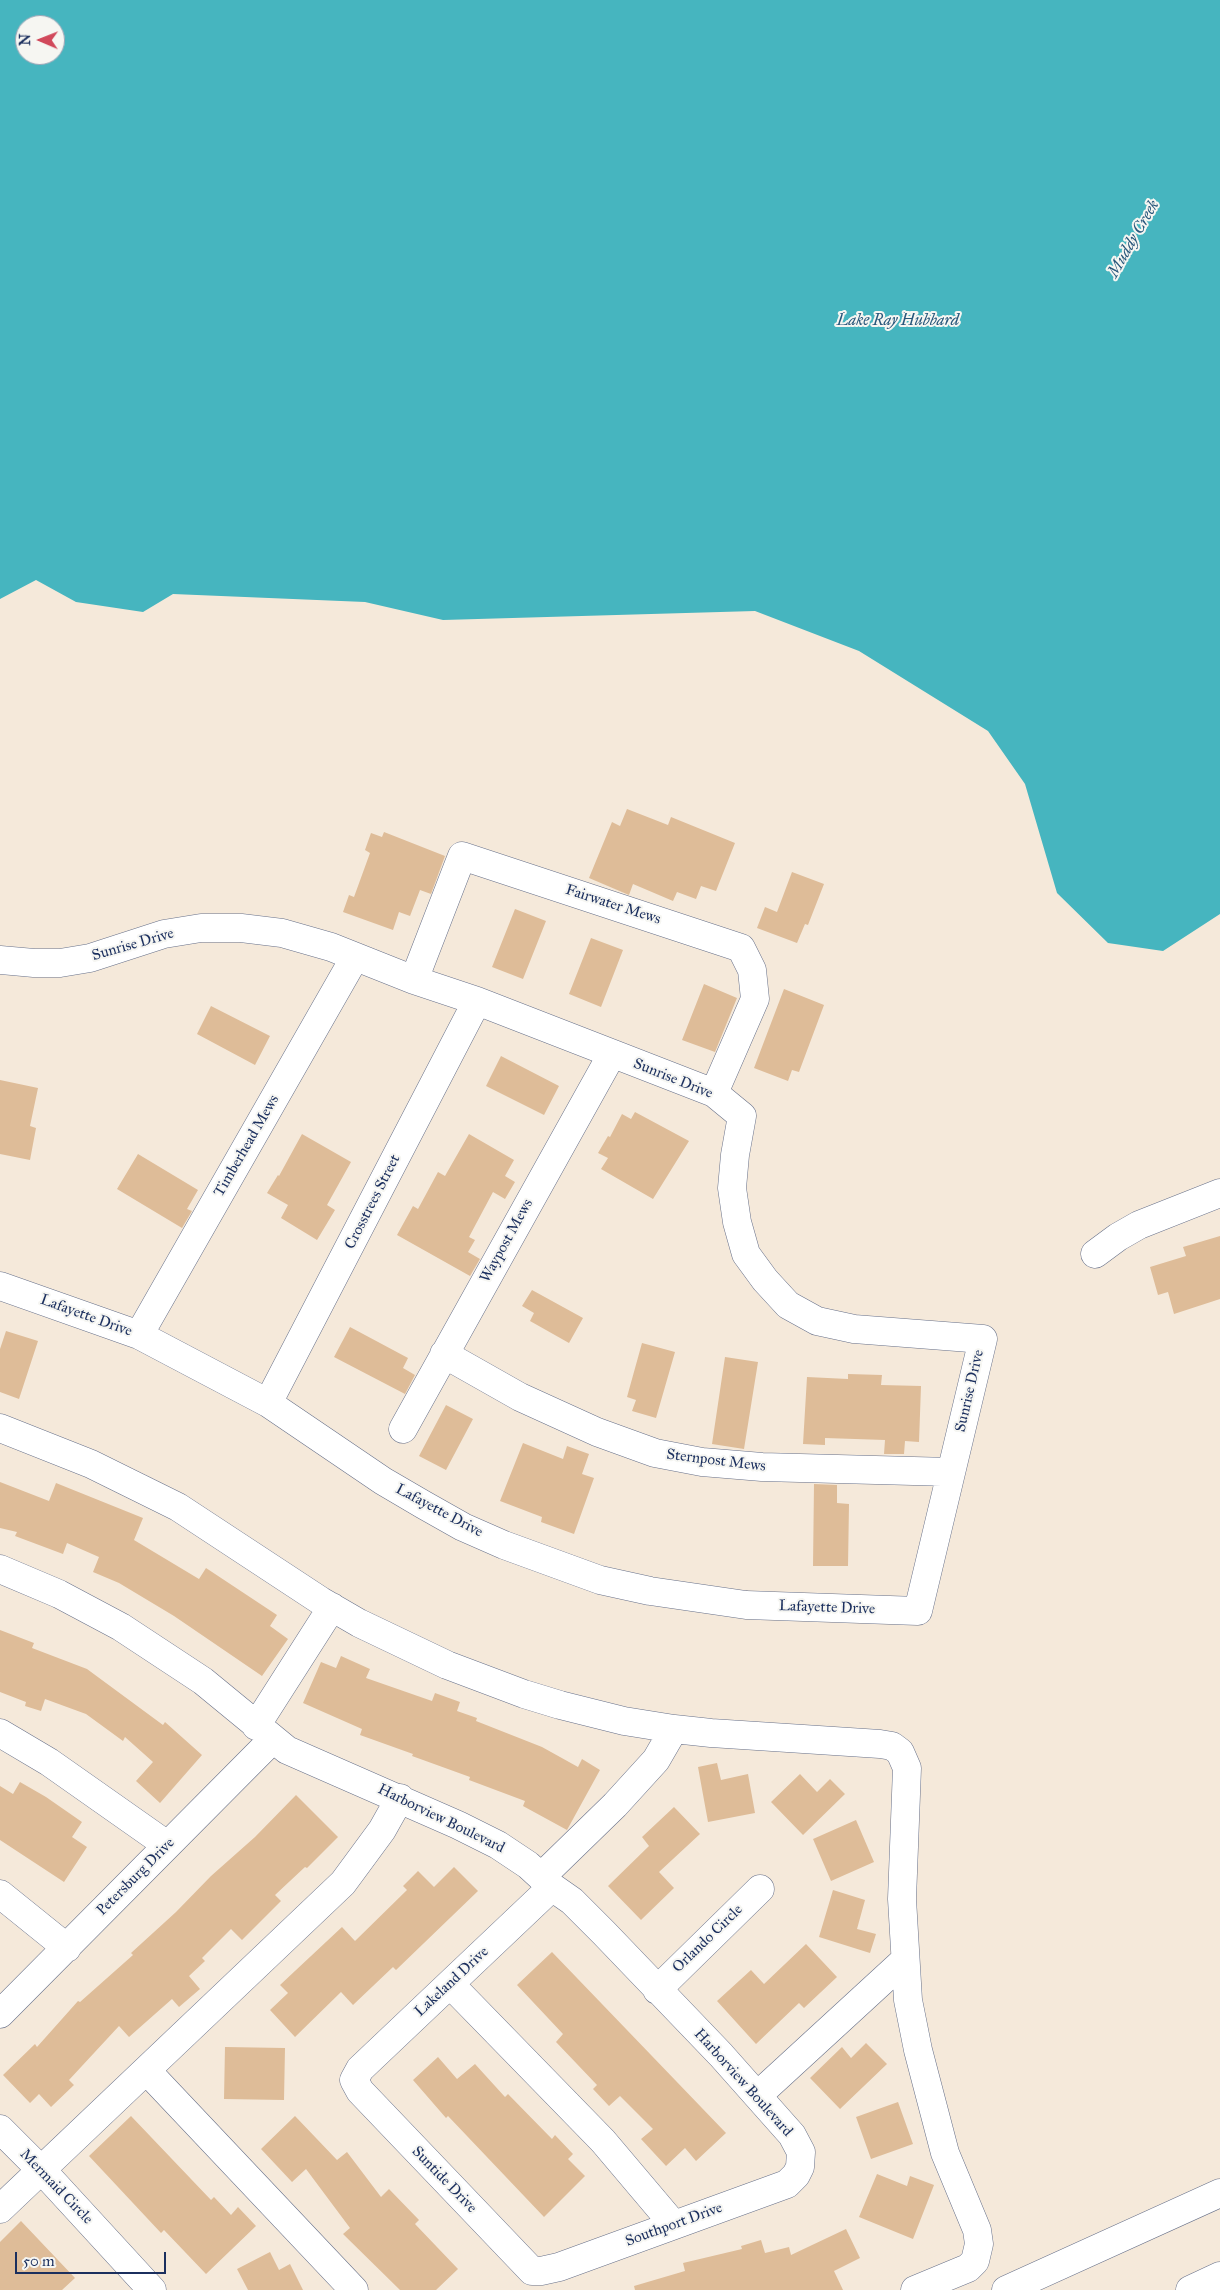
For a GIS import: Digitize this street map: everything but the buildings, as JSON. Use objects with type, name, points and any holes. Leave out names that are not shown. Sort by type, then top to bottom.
[{"type":"main road","name":"Fairwater Mews","points":[[414,980],[462,856],[741,948],[752,970],[755,999],[714,1093]]},
{"type":"main road","name":"Sunrise Drive","points":[[0,960],[34,964],[60,963],[90,958],[164,934],[201,928],[241,928],[282,933],[477,1001],[714,1093],[742,1116],[735,1155],[732,1188],[737,1222],[746,1254],[765,1280],[788,1305],[817,1321],[854,1329],[983,1339],[918,1610]]},
{"type":"main road","name":"Timberhead Mews","points":[[139,1335],[355,957]]},
{"type":"main road","name":"Crosstrees Street","points":[[268,1403],[477,1001]]},
{"type":"main road","name":"Waypost Mews","points":[[403,1429],[612,1054]]},
{"type":"main road","points":[[1095,1254],[1118,1237],[1139,1225],[1220,1193]]},
{"type":"main road","name":"Lafayette Drive","points":[[0,1286],[139,1335],[268,1403],[384,1481],[463,1527],[512,1548],[600,1580],[659,1593],[746,1605],[918,1610]]},
{"type":"main road","name":"Sternpost Mews","points":[[444,1354],[520,1397],[596,1432],[655,1453],[702,1462],[762,1467],[951,1472]]},
{"type":"main road","points":[[0,1428],[91,1464],[178,1506],[359,1623],[439,1661],[524,1694],[560,1705],[624,1720],[674,1729],[880,1744],[892,1746],[900,1752],[907,1768],[902,1899],[908,2000],[945,2153],[977,2230],[979,2244],[975,2261],[968,2268],[916,2290]]},
{"type":"main road","name":"Harborview Boulevard","points":[[0,1569],[59,1594],[121,1627],[203,1681],[287,1750],[400,1798],[498,1845],[528,1864],[547,1882],[572,1901],[758,2095],[792,2135],[800,2152],[800,2167]]},
{"type":"main road","name":"Petersburg Drive","points":[[0,2014],[167,1846],[264,1733],[332,1607]]},
{"type":"main road","name":"Lakeland Drive","points":[[354,2080],[360,2069],[450,1984],[547,1882],[656,1760],[674,1729]]},
{"type":"main road","points":[[0,1733],[49,1762],[167,1846]]},
{"type":"main road","points":[[0,2209],[343,1883],[382,1830],[400,1798]]},
{"type":"main road","name":"Orlando Circle","points":[[656,1990],[760,1889]]},
{"type":"main road","points":[[0,1894],[66,1948]]},
{"type":"main road","points":[[758,2095],[905,1960]]},
{"type":"main road","points":[[450,1984],[603,2141],[674,2225]]},
{"type":"main road","points":[[147,2071],[354,2290]]},
{"type":"main road","name":"Suntide Drive","points":[[354,2080],[360,2091],[532,2271],[541,2272]]},
{"type":"main road","name":"Mermaid Circle","points":[[0,2129],[40,2169],[152,2290]]},
{"type":"main road","name":"Southport Drive","points":[[541,2272],[786,2184],[796,2175],[800,2167]]},
{"type":"main road","points":[[1006,2290],[1220,2193]]},
{"type":"main road","points":[[1190,2290],[1220,2276]]},
{"type":"water","name":"Lake Ray Hubbard","points":[[0,0],[1220,0],[1220,914],[1163,951],[1108,943],[1057,893],[1025,784],[988,731],[859,651],[755,611],[443,620],[365,602],[173,594],[143,612],[76,602],[36,580],[0,599]]},
{"type":"water label","name":"Muddy Creek","points":[[1134,239]]}]
